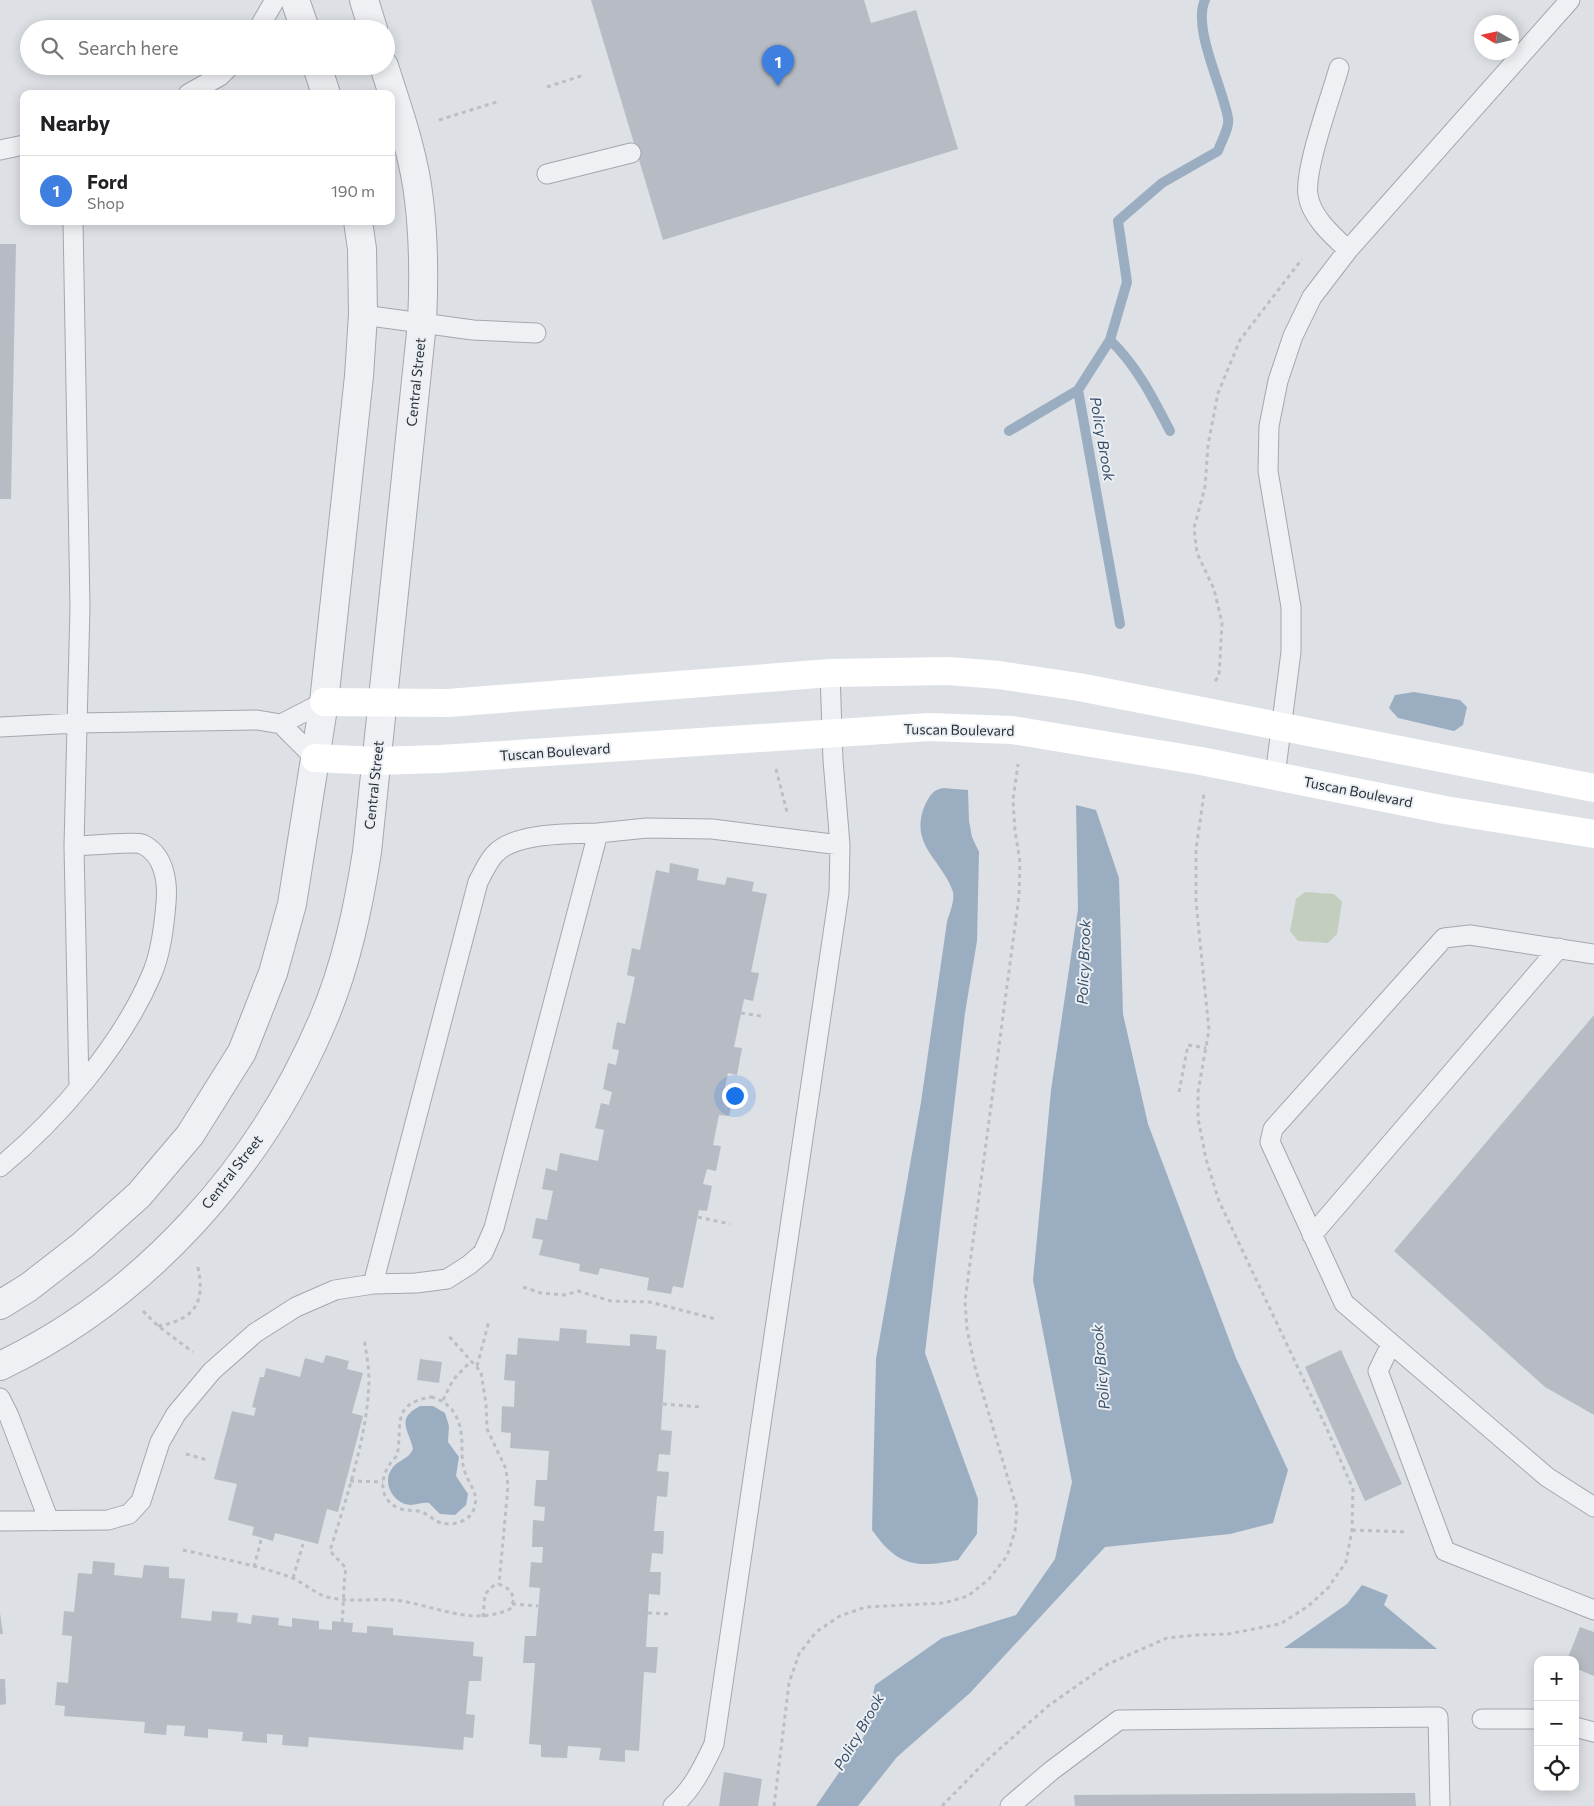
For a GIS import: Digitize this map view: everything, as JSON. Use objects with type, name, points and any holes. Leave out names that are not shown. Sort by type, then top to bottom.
[{"type":"main road","points":[[324,702],[448,704],[830,674],[948,672],[1000,675],[1079,687],[1594,788]]},
{"type":"main road","name":"Tuscan Boulevard","points":[[315,758],[376,761],[440,759],[929,727],[1012,730],[1191,759],[1445,810],[1594,834]]},
{"type":"street","points":[[296,0],[302,20]]},
{"type":"street","points":[[364,0],[370,20]]},
{"type":"street","points":[[320,75],[325,90]]},
{"type":"street","name":"Central Street","points":[[387,75],[392,90]]},
{"type":"street","name":"Central Street","points":[[0,1366],[57,1335],[138,1276],[179,1237],[224,1186],[267,1127],[300,1070],[324,1019],[343,965],[358,905],[367,852],[422,323],[424,261],[419,199],[407,139],[395,101]]},
{"type":"street","points":[[0,1305],[28,1288],[83,1245],[139,1195],[190,1136],[242,1052],[273,973],[292,904],[324,702],[359,376],[363,315],[362,249],[359,225]]},
{"type":"lane","points":[[263,20],[275,0]]},
{"type":"lane","points":[[1275,776],[1291,652],[1291,607],[1268,471],[1269,426],[1278,381],[1293,336],[1312,297],[1348,250],[1570,0]]},
{"type":"lane","points":[[1339,68],[1309,174],[1308,196],[1315,213],[1327,230],[1348,250]]},
{"type":"lane","points":[[195,90],[221,75]]},
{"type":"lane","points":[[0,150],[20,146]]},
{"type":"lane","points":[[547,174],[631,153]]},
{"type":"lane","points":[[73,225],[80,606],[74,846],[79,1087]]},
{"type":"lane","points":[[363,315],[473,330],[536,333]]},
{"type":"lane","points":[[673,1806],[683,1797],[700,1773],[714,1744],[839,893],[840,845],[830,674]]},
{"type":"lane","points":[[0,727],[77,723],[242,720],[281,724],[324,702]]},
{"type":"lane","points":[[281,724],[315,758]]},
{"type":"lane","points":[[373,1284],[478,882],[494,854],[521,839],[547,835],[598,833],[646,828],[712,829],[840,845]]},
{"type":"lane","points":[[2,1517],[49,1520],[108,1520],[129,1514],[141,1501],[160,1442],[176,1414],[212,1371],[255,1333],[296,1307],[335,1290],[373,1284],[416,1283],[447,1279],[469,1265],[483,1253],[494,1228],[598,833]]},
{"type":"lane","points":[[0,1168],[32,1141],[79,1087],[129,1021],[152,975],[164,926],[167,890],[160,859],[141,844],[74,846]]},
{"type":"lane","points":[[1594,954],[1470,935],[1444,938],[1273,1129],[1270,1142],[1344,1303],[1547,1477],[1594,1507]]},
{"type":"lane","points":[[1312,1235],[1559,948]]},
{"type":"lane","points":[[1391,1344],[1378,1371],[1445,1551],[1594,1610]]},
{"type":"lane","points":[[0,1398],[9,1416],[49,1520]]},
{"type":"lane","points":[[1010,1806],[1051,1771],[1119,1720],[1438,1717],[1440,1806]]},
{"type":"lane","points":[[1482,1719],[1534,1719]]},
{"type":"lane","points":[[1579,1728],[1594,1732]]},
{"type":"path","points":[[547,87],[584,75]]},
{"type":"path","points":[[439,120],[500,101]]},
{"type":"path","points":[[1212,686],[1219,676],[1222,623],[1214,589],[1197,553],[1194,528],[1205,487],[1208,445],[1218,393],[1240,340],[1302,259]]},
{"type":"path","points":[[774,1806],[789,1683],[799,1654],[816,1632],[840,1616],[866,1607],[944,1603],[968,1596],[989,1579],[1007,1556],[1015,1531],[1016,1509],[1012,1488],[975,1367],[967,1329],[965,1301],[1019,896],[1020,862],[1013,800],[1019,760]]},
{"type":"path","points":[[774,764],[785,800],[788,818]]},
{"type":"path","points":[[942,1806],[1042,1711],[1108,1664],[1167,1638],[1196,1634],[1228,1634],[1280,1624],[1307,1607],[1328,1588],[1346,1562],[1352,1530],[1353,1489],[1326,1426],[1219,1201],[1206,1159],[1198,1118],[1198,1092],[1209,1030],[1196,902],[1196,849],[1204,792]]},
{"type":"path","points":[[741,1013],[761,1016]]},
{"type":"path","points":[[1179,1092],[1188,1045],[1206,1048]]},
{"type":"path","points":[[698,1217],[730,1224]]},
{"type":"path","points":[[158,1326],[186,1318],[196,1308],[199,1290],[196,1258]]},
{"type":"path","points":[[523,1287],[541,1293],[565,1295],[578,1291],[611,1302],[650,1302],[716,1320]]},
{"type":"path","points":[[141,1309],[158,1326],[195,1353]]},
{"type":"path","points":[[476,1367],[489,1321]]},
{"type":"path","points":[[447,1334],[481,1372],[487,1429],[506,1468],[508,1486],[499,1584]]},
{"type":"path","points":[[342,1622],[344,1599],[342,1593],[346,1568],[330,1551],[364,1426],[369,1378],[364,1338]]},
{"type":"path","points":[[443,1400],[453,1380],[472,1361]]},
{"type":"path","points":[[431,1397],[443,1400],[454,1410],[458,1420],[464,1471],[474,1489],[474,1508],[470,1516],[463,1522],[442,1524],[422,1512],[405,1511],[395,1507],[387,1498],[383,1488],[383,1475],[389,1463],[397,1456],[399,1418],[406,1407],[416,1399],[431,1397]]},
{"type":"path","points":[[663,1404],[702,1407]]},
{"type":"path","points":[[350,1481],[383,1482]]},
{"type":"path","points":[[1352,1530],[1418,1533]]},
{"type":"path","points":[[254,1567],[260,1540]]},
{"type":"path","points":[[293,1578],[303,1544]]},
{"type":"path","points":[[183,1550],[293,1578],[313,1591],[328,1597],[405,1601],[460,1615],[483,1616],[497,1615],[510,1609],[514,1599],[510,1590],[499,1584],[492,1586],[485,1594],[483,1616]]},
{"type":"path","points":[[512,1604],[538,1606]]},
{"type":"path","points":[[648,1613],[672,1614]]},
{"type":"green space","points":[[1305,892],[1334,894],[1342,902],[1337,934],[1328,943],[1298,941],[1290,931],[1296,899]]},
{"type":"water","points":[[1414,692],[1460,700],[1467,707],[1463,725],[1454,731],[1398,718],[1389,708],[1395,695]]},
{"type":"water","points":[[943,788],[968,790],[969,821],[972,837],[979,852],[977,941],[965,1013],[925,1353],[978,1499],[977,1534],[958,1560],[919,1564],[900,1558],[890,1551],[872,1530],[876,1359],[921,1102],[947,922],[953,899],[953,892],[948,881],[929,852],[921,831],[921,819],[927,801],[934,792]]},
{"type":"water","points":[[1076,805],[1096,810],[1119,878],[1123,1014],[1148,1124],[1236,1358],[1288,1470],[1273,1523],[1230,1534],[1105,1547],[970,1693],[897,1757],[858,1806],[816,1806],[864,1736],[875,1685],[942,1638],[1016,1615],[1055,1559],[1072,1482],[1033,1280],[1051,1090],[1078,909]]},
{"type":"water","points":[[420,1406],[433,1406],[445,1413],[449,1426],[448,1442],[459,1457],[456,1476],[468,1494],[466,1505],[455,1515],[440,1514],[429,1503],[410,1505],[404,1503],[394,1496],[388,1485],[388,1479],[393,1467],[409,1455],[413,1449],[406,1420],[412,1411]]},
{"type":"water","points":[[1362,1585],[1388,1595],[1384,1605],[1437,1649],[1284,1648],[1347,1604]]},
{"type":"building","points":[[591,0],[864,0],[871,23],[916,10],[958,149],[663,240]]},
{"type":"building","points":[[0,244],[16,244],[11,499],[0,499]]},
{"type":"building","points":[[670,863],[699,869],[697,880],[725,885],[727,877],[754,882],[752,891],[767,894],[751,972],[759,973],[753,1001],[744,999],[734,1047],[742,1048],[737,1075],[728,1073],[725,1087],[735,1088],[729,1116],[719,1115],[713,1145],[721,1146],[716,1171],[707,1169],[703,1184],[712,1186],[707,1211],[699,1210],[683,1288],[673,1286],[671,1294],[647,1290],[649,1278],[600,1268],[598,1275],[579,1271],[580,1264],[539,1255],[543,1240],[532,1238],[536,1218],[547,1220],[553,1191],[542,1189],[546,1168],[557,1171],[560,1153],[598,1161],[604,1130],[595,1128],[601,1103],[609,1105],[612,1092],[603,1089],[608,1063],[616,1065],[619,1050],[612,1049],[617,1022],[625,1024],[635,977],[627,975],[632,948],[640,950],[656,870],[669,873]]},
{"type":"building","points":[[1594,1015],[1594,1415],[1545,1387],[1394,1251]]},
{"type":"building","points":[[560,1328],[587,1330],[586,1343],[630,1346],[630,1334],[657,1336],[656,1349],[666,1350],[661,1430],[672,1431],[670,1455],[659,1454],[657,1471],[669,1472],[667,1497],[657,1496],[654,1531],[664,1531],[663,1554],[652,1553],[650,1572],[661,1572],[660,1595],[649,1594],[646,1647],[658,1647],[656,1673],[644,1672],[639,1751],[625,1750],[625,1762],[599,1760],[601,1748],[568,1746],[567,1758],[541,1757],[541,1745],[529,1744],[535,1663],[523,1663],[525,1636],[536,1636],[540,1588],[529,1587],[531,1562],[542,1563],[543,1547],[532,1547],[533,1520],[544,1521],[545,1507],[534,1506],[536,1480],[547,1480],[549,1451],[510,1448],[511,1433],[501,1432],[502,1406],[514,1407],[515,1381],[504,1380],[506,1354],[517,1355],[518,1338],[559,1341]]},
{"type":"building","points":[[1341,1350],[1402,1484],[1365,1501],[1305,1367]]},
{"type":"building","points":[[326,1355],[349,1361],[347,1369],[363,1373],[352,1413],[363,1416],[338,1512],[327,1509],[318,1544],[275,1533],[273,1541],[252,1535],[254,1527],[228,1520],[237,1484],[214,1479],[232,1411],[254,1416],[256,1408],[252,1407],[260,1377],[264,1377],[266,1368],[300,1377],[305,1358],[323,1363]]},
{"type":"building","points":[[420,1359],[442,1362],[439,1383],[417,1380]]},
{"type":"building","points":[[93,1561],[115,1563],[114,1575],[142,1578],[144,1565],[169,1567],[169,1578],[185,1579],[181,1618],[211,1621],[212,1611],[238,1613],[237,1622],[251,1624],[252,1615],[279,1618],[278,1625],[292,1627],[292,1618],[319,1621],[319,1629],[332,1630],[332,1621],[353,1623],[352,1632],[367,1633],[367,1626],[393,1628],[393,1635],[474,1642],[473,1656],[483,1657],[481,1681],[469,1681],[466,1714],[475,1715],[473,1738],[464,1737],[463,1750],[309,1737],[308,1747],[282,1745],[283,1735],[267,1734],[267,1743],[242,1741],[243,1732],[208,1729],[208,1738],[184,1736],[185,1726],[167,1725],[166,1735],[144,1733],[145,1722],[64,1716],[65,1706],[55,1705],[57,1682],[68,1683],[72,1636],[62,1635],[64,1611],[74,1612],[78,1573],[92,1574]]},
{"type":"building","points":[[0,1613],[3,1634],[0,1634]]},
{"type":"building","points":[[1580,1627],[1594,1632],[1594,1676],[1579,1670],[1579,1656],[1569,1656]]},
{"type":"building","points":[[0,1679],[5,1679],[6,1704],[0,1705]]},
{"type":"building","points":[[724,1772],[762,1779],[758,1806],[719,1806]]},
{"type":"building","points":[[1415,1793],[1416,1806],[1075,1806],[1074,1795]]},
{"type":"waterway","name":"Policy Brook","points":[[1120,624],[1078,390],[1110,340],[1127,282],[1118,221],[1162,183],[1218,151],[1227,130],[1228,118],[1225,105],[1205,42],[1202,26],[1202,12],[1205,0]]},
{"type":"waterway","points":[[1110,340],[1136,372],[1151,395],[1170,431]]},
{"type":"waterway","points":[[1009,431],[1078,390]]},
{"type":"place","name":"Ford","points":[[778,86]]}]
